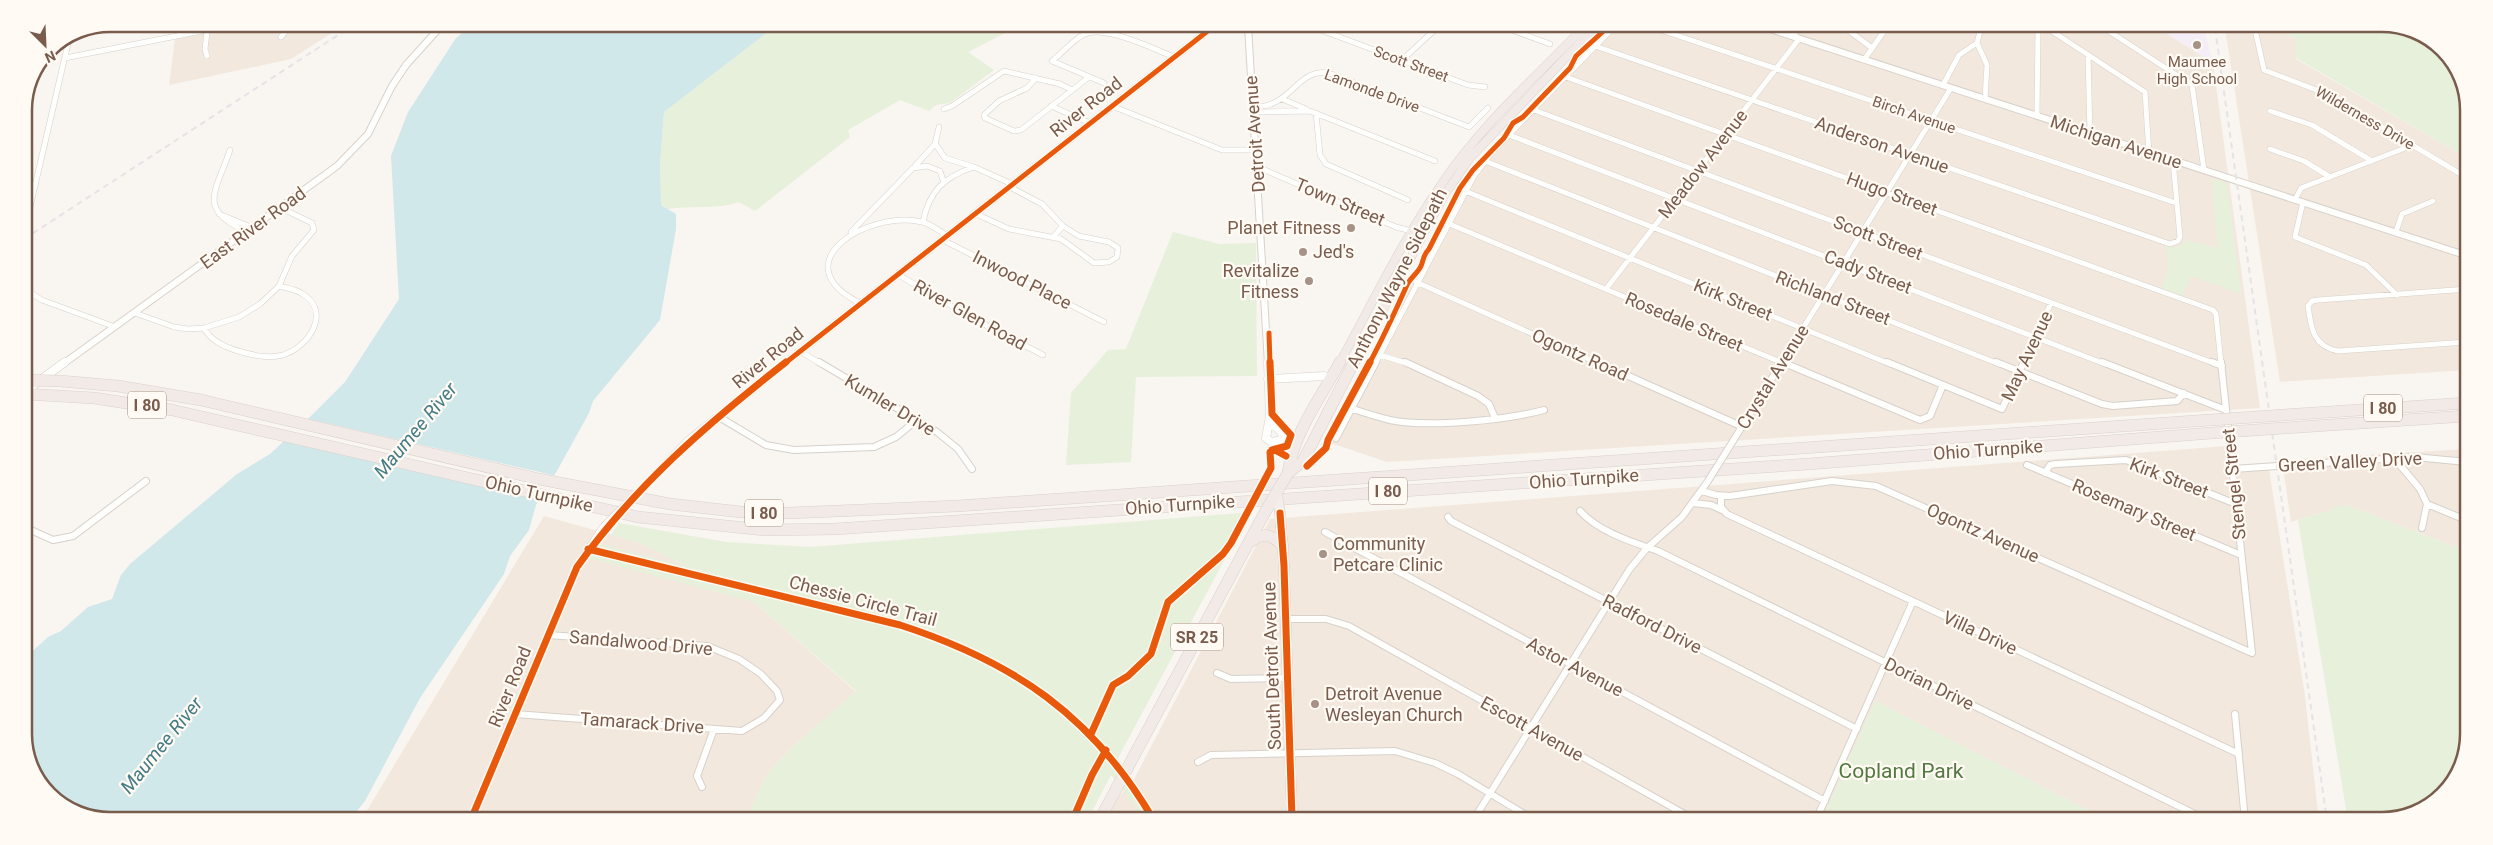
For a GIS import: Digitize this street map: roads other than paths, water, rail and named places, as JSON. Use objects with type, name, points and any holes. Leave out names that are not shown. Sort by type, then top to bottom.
[{"type":"highway","points":[[1277,494],[1288,473],[1290,457],[1330,372],[1373,304],[1407,229],[1474,141],[1579,32]]},
{"type":"highway","points":[[1288,473],[1303,461],[1445,194],[1470,158],[1502,122],[1590,32]]},
{"type":"highway","name":"Ohio Turnpike","points":[[32,380],[153,390],[235,406],[573,487],[707,509],[766,513],[835,513],[2460,403]]},
{"type":"highway","name":"Ohio Turnpike","points":[[32,394],[94,398],[144,405],[638,517],[701,526],[765,530],[835,529],[1798,465],[2212,433],[2460,416]]},
{"type":"highway","name":"SR 25","points":[[1104,812],[1247,544],[1277,494]]},
{"type":"highway","points":[[1247,544],[1260,535],[1268,534],[1275,536],[1283,546]]},
{"type":"main road","name":"South Detroit Avenue","points":[[1277,494],[1283,546],[1292,812]]},
{"type":"street","points":[[70,57],[197,32]]},
{"type":"street","points":[[207,32],[207,56]]},
{"type":"street","points":[[282,37],[285,32]]},
{"type":"street","name":"East River Road","points":[[32,387],[332,170],[358,146],[371,128],[398,75],[422,44],[435,32]]},
{"type":"street","points":[[1104,83],[1052,61],[1089,32],[1119,35],[1174,57]]},
{"type":"street","name":"River Road","points":[[475,812],[577,567],[604,527],[688,441],[974,213],[1206,32]]},
{"type":"street","name":"Detroit Avenue","points":[[1248,32],[1258,167],[1270,423]]},
{"type":"street","name":"Scott Street","points":[[1326,32],[1468,85],[1485,87]]},
{"type":"street","points":[[1402,60],[1432,32]]},
{"type":"street","points":[[1517,32],[1550,44]]},
{"type":"street","points":[[1336,438],[1353,409],[1416,282],[1465,190],[1485,161],[1609,32]]},
{"type":"street","name":"Birch Avenue","points":[[1667,32],[2176,203]]},
{"type":"street","name":"Michigan Avenue","points":[[1780,32],[2460,253]]},
{"type":"street","points":[[1792,32],[1799,38]]},
{"type":"street","points":[[1851,32],[1872,48]]},
{"type":"street","points":[[1864,60],[1883,32]]},
{"type":"street","points":[[1980,32],[1977,43],[1987,65],[1985,99]]},
{"type":"street","points":[[2037,116],[2038,32]]},
{"type":"street","points":[[2053,32],[2145,92],[2149,153]]},
{"type":"street","points":[[2110,32],[2192,85],[2204,170]]},
{"type":"street","name":"Wilderness Drive","points":[[2256,34],[2261,64],[2264,70],[2319,90],[2460,174]]},
{"type":"street","name":"Meadow Avenue","points":[[1606,289],[1799,38]]},
{"type":"street","points":[[1942,85],[1959,55],[1977,43]]},
{"type":"street","name":"Anderson Avenue","points":[[1595,46],[2170,244],[2178,241],[2180,237],[2176,203]]},
{"type":"street","points":[[2088,55],[2090,133]]},
{"type":"street","points":[[32,196],[62,70]]},
{"type":"street","points":[[944,109],[952,106],[1001,72],[1007,71],[1072,90]]},
{"type":"street","name":"Lamonde Drive","points":[[1254,109],[1268,106],[1282,99],[1311,73],[1324,71],[1469,127],[1488,108]]},
{"type":"street","points":[[1036,78],[1027,88],[999,101],[984,115],[985,118],[1016,131],[1021,130],[1089,76]]},
{"type":"street","name":"Hugo Street","points":[[1566,77],[2200,304],[2216,314]]},
{"type":"street","name":"Crystal Avenue","points":[[1479,812],[1629,570],[1647,548],[1682,517],[1702,491],[1951,88]]},
{"type":"street","points":[[1282,99],[1435,161]]},
{"type":"street","points":[[1051,106],[1090,123]]},
{"type":"street","points":[[1112,106],[1222,150],[1256,150]]},
{"type":"street","points":[[1254,109],[1310,111]]},
{"type":"street","name":"Scott Street","points":[[1534,110],[2222,366]]},
{"type":"street","points":[[2270,110],[2312,125],[2372,161]]},
{"type":"street","points":[[1316,113],[1320,155],[1326,164],[1408,200]]},
{"type":"street","points":[[860,303],[836,288],[828,271],[830,258],[846,237],[936,145],[940,134],[939,128]]},
{"type":"street","name":"Cady Street","points":[[1509,135],[2226,410]]},
{"type":"street","points":[[936,145],[945,158],[974,167],[1042,204],[1064,226],[1083,238],[1113,243],[1119,251],[1116,259],[1104,264],[1091,262],[1072,245],[1053,237],[1009,229],[974,213]]},
{"type":"street","points":[[2295,200],[2301,188],[2413,146]]},
{"type":"street","points":[[2270,149],[2304,161],[2330,177]]},
{"type":"street","points":[[230,150],[214,195],[215,209],[222,221],[250,230]]},
{"type":"street","points":[[2173,160],[2176,203]]},
{"type":"street","name":"Richland Street","points":[[1485,161],[2106,405],[2177,401],[2184,394]]},
{"type":"street","points":[[913,168],[934,167],[940,171],[943,180]]},
{"type":"street","points":[[846,237],[863,228],[884,222],[923,222],[928,199],[943,180],[958,172],[974,167]]},
{"type":"street","name":"Town Street","points":[[1258,167],[1396,226],[1423,234]]},
{"type":"street","name":"Kirk Street","points":[[1465,190],[2002,409]]},
{"type":"street","points":[[2396,232],[2402,214],[2433,201]]},
{"type":"street","points":[[2303,202],[2295,236],[2303,242],[2366,265],[2397,295]]},
{"type":"street","points":[[135,313],[174,327],[204,328],[230,321],[260,304],[279,286],[292,256],[315,228],[310,222],[281,208]]},
{"type":"street","name":"Inwood Place","points":[[923,222],[944,237],[1104,322]]},
{"type":"street","name":"Rosedale Street","points":[[1447,223],[1920,420],[1930,416],[1944,385]]},
{"type":"street","points":[[1053,237],[1064,226]]},
{"type":"street","name":"River Glen Road","points":[[897,274],[974,319],[1043,355]]},
{"type":"street","name":"Ogontz Road","points":[[1416,282],[1743,427]]},
{"type":"street","points":[[204,328],[215,341],[247,356],[271,358],[296,350],[312,335],[317,321],[316,311],[301,291],[279,286]]},
{"type":"street","points":[[2460,290],[2318,300],[2308,306],[2315,341],[2328,350],[2338,351],[2460,343]]},
{"type":"street","points":[[32,295],[115,327]]},
{"type":"street","name":"May Avenue","points":[[2002,409],[2052,303]]},
{"type":"street","name":"Stengel Street","points":[[2216,314],[2252,653]]},
{"type":"street","name":"Kumler Drive","points":[[800,351],[937,432],[958,449],[972,469]]},
{"type":"street","points":[[1380,355],[1410,364],[1478,396],[1489,404],[1495,418]]},
{"type":"street","points":[[1268,379],[1312,378],[1326,381]]},
{"type":"street","points":[[1353,409],[1406,422],[1518,417],[1544,410]]},
{"type":"street","points":[[720,417],[766,445],[794,450],[874,447],[896,437],[917,420]]},
{"type":"street","name":"Green Valley Drive","points":[[2233,469],[2394,458],[2432,457],[2460,461]]},
{"type":"street","points":[[2394,458],[2420,489],[2427,504],[2422,528]]},
{"type":"street","name":"Kirk Street","points":[[2045,473],[2050,465],[2056,464],[2126,460],[2236,504]]},
{"type":"street","name":"Rosemary Street","points":[[2027,466],[2241,555]]},
{"type":"street","points":[[33,531],[53,540],[73,536],[146,481]]},
{"type":"street","name":"Ogontz Avenue","points":[[1702,491],[1721,497],[1832,481],[1860,482],[1876,486],[2252,653]]},
{"type":"street","points":[[1721,497],[1722,510]]},
{"type":"street","name":"Villa Drive","points":[[1693,503],[1711,504],[2239,754]]},
{"type":"street","points":[[2427,504],[2460,518]]},
{"type":"street","name":"Dorian Drive","points":[[1580,511],[1590,521],[1647,548],[1658,551],[2191,812]]},
{"type":"street","name":"Radford Drive","points":[[1448,517],[1451,521],[1472,532],[1857,729]]},
{"type":"street","name":"Astor Avenue","points":[[1325,532],[1825,801]]},
{"type":"street","points":[[1820,812],[1913,601]]},
{"type":"street","name":"Escott Avenue","points":[[1284,619],[1326,619],[1349,626],[1681,812]]},
{"type":"street","name":"Sandalwood Drive","points":[[548,635],[707,646],[722,649],[775,685],[780,700],[765,717]]},
{"type":"street","points":[[1217,673],[1231,679],[1287,678]]},
{"type":"street","name":"Tamarack Drive","points":[[516,714],[742,731],[750,728],[765,717]]},
{"type":"street","points":[[2235,714],[2244,812]]},
{"type":"street","points":[[702,787],[697,776],[714,728]]},
{"type":"street","points":[[1198,762],[1212,755],[1394,751],[1435,763],[1520,812]]},
{"type":"water","name":"Maumee River","points":[[463,32],[768,32],[664,112],[660,163],[661,205],[676,214],[676,229],[660,320],[593,401],[589,413],[536,505],[529,530],[510,556],[504,574],[420,698],[365,801],[356,812],[100,812],[71,802],[55,790],[43,774],[34,750],[33,651],[48,637],[61,631],[88,607],[112,599],[121,575],[130,564],[237,474],[270,454],[345,382],[399,299],[391,156],[408,112],[456,38]]},
{"type":"railway","points":[[32,234],[343,32]]},
{"type":"railway","points":[[2216,32],[2326,812]]},
{"type":"place","name":"Maumee High School","points":[[2197,45]]},
{"type":"place","name":"Planet Fitness","points":[[1351,228]]},
{"type":"place","name":"Jed's","points":[[1303,252]]},
{"type":"place","name":"Revitalize Fitness","points":[[1309,281]]},
{"type":"place","name":"Community Petcare Clinic","points":[[1323,554]]},
{"type":"place","name":"Detroit Avenue Wesleyan Church","points":[[1315,704]]},
{"type":"park label","name":"Copland Park","points":[[1901,771]]}]
